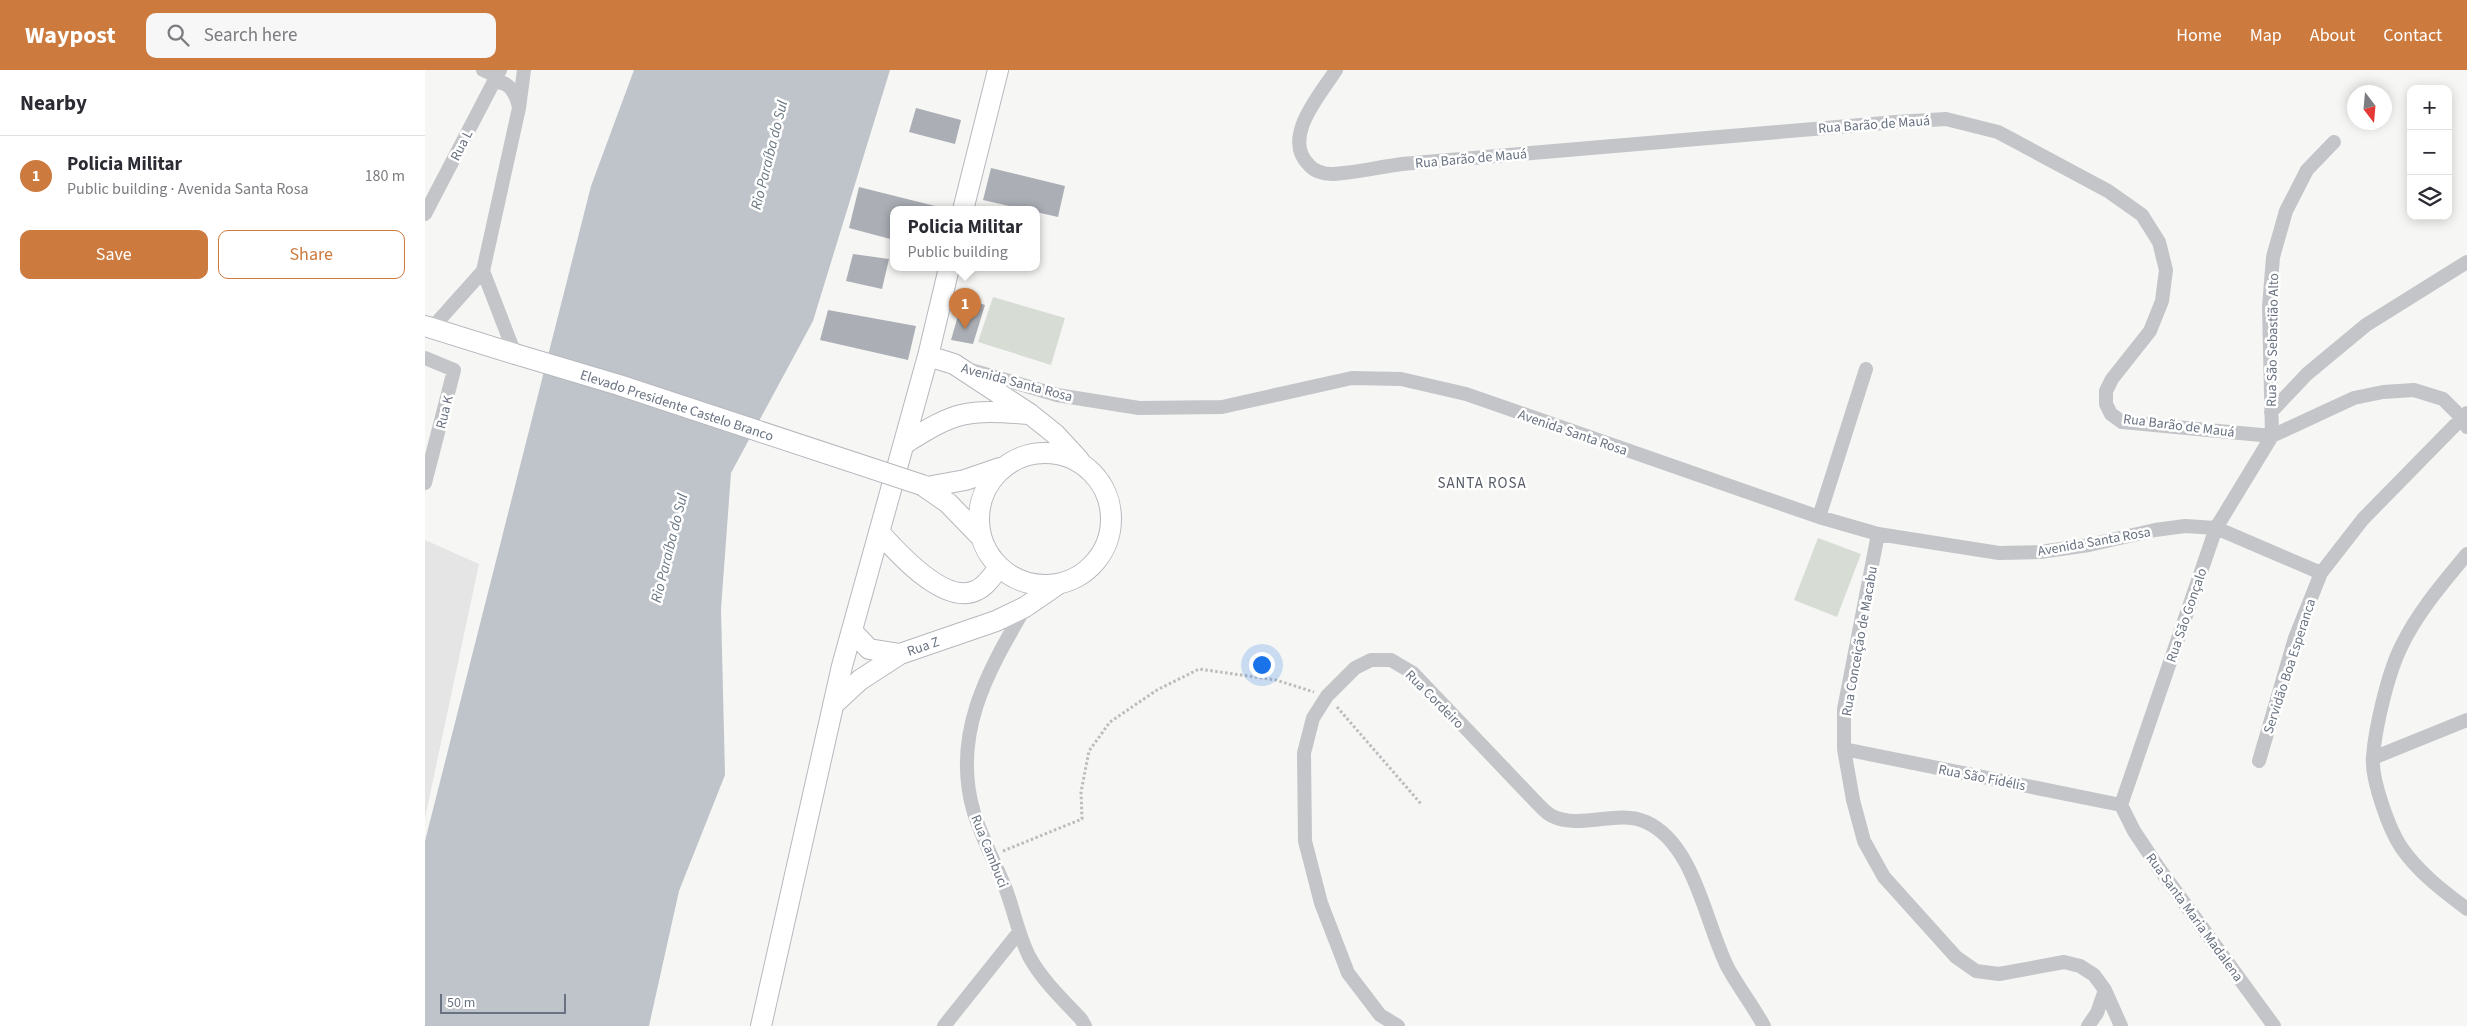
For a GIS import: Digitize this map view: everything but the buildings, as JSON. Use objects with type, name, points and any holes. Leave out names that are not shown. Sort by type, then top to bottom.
[{"type":"street","points":[[483,70],[508,86],[514,94],[519,108]]},
{"type":"street","points":[[429,327],[483,272],[519,108],[525,70]]},
{"type":"street","points":[[964,206],[998,70]]},
{"type":"street","name":"Rua Barão de Mauá","points":[[1335,70],[1304,121],[1298,144],[1302,158],[1314,171],[1331,174],[1402,164],[1896,122],[1946,119],[1998,132],[2108,191],[2143,216],[2159,242],[2166,270],[2162,301],[2150,331],[2111,379],[2106,391],[2106,404],[2111,414],[2121,422],[2272,436]]},
{"type":"street","name":"Rua L","points":[[425,214],[496,77]]},
{"type":"street","name":"Rua São Sebastião Alto","points":[[2272,436],[2269,307],[2273,257],[2286,211],[2307,170],[2334,142]]},
{"type":"street","points":[[2271,412],[2307,374],[2366,325],[2467,262]]},
{"type":"street","points":[[761,1026],[833,705],[928,356],[948,271]]},
{"type":"street","points":[[483,272],[515,354]]},
{"type":"street","name":"Elevado Presidente Castelo Branco","points":[[429,327],[638,392],[925,486]]},
{"type":"street","name":"Avenida Santa Rosa","points":[[928,356],[1057,395],[1139,408],[1222,407],[1352,378],[1401,379],[1466,394],[1819,517],[1878,534],[1999,553],[2039,552],[2089,545],[2155,530],[2185,526],[2216,528],[2321,573]]},
{"type":"street","name":"Rua K","points":[[425,358],[454,370],[425,483]]},
{"type":"street","points":[[954,364],[1030,414],[1055,434],[1099,480],[1109,500],[1112,522],[1107,544],[1095,563],[1078,577],[1057,585],[1026,584],[999,568],[986,553],[979,534],[977,516],[981,498],[989,481],[1002,468]]},
{"type":"street","points":[[1819,517],[1865,368]]},
{"type":"street","points":[[2272,436],[2354,398],[2383,392],[2414,390],[2443,399],[2465,419]]},
{"type":"street","points":[[904,444],[938,422],[962,413],[984,410],[1030,414]]},
{"type":"street","name":"Servidão Boa Esperanca","points":[[2259,761],[2295,638],[2321,573],[2363,519],[2465,419]]},
{"type":"street","name":"Rua São Gonçalo","points":[[2121,805],[2216,528],[2272,436]]},
{"type":"street","points":[[925,486],[965,480],[1002,468],[1021,457],[1042,452],[1064,455],[1083,464]]},
{"type":"street","points":[[925,486],[948,503],[979,534]]},
{"type":"street","points":[[879,532],[905,561],[921,575],[944,588],[964,593],[975,592],[984,586],[999,568]]},
{"type":"street","name":"Rua Conceição de Macabu","points":[[1878,534],[1844,709],[1844,749],[1853,800],[1864,841],[1883,877],[1956,957],[1976,971],[1999,974],[2064,962],[2080,966],[2094,975],[2105,990],[2121,1026]]},
{"type":"street","points":[[2467,554],[2428,602],[2401,647],[2386,690],[2373,758],[2379,796],[2400,846],[2437,887],[2467,909]]},
{"type":"street","name":"Rua Z","points":[[833,705],[860,680],[900,654],[996,620],[1025,607],[1057,585]]},
{"type":"street","name":"Rua Cambuci","points":[[1025,607],[994,660],[972,716],[966,763],[974,813],[992,855],[1019,932],[1031,958],[1045,979],[1085,1026]]},
{"type":"street","points":[[852,632],[869,649],[900,654]]},
{"type":"street","name":"Rua Cordeiro","points":[[1398,1026],[1380,1015],[1348,973],[1321,903],[1305,841],[1304,753],[1313,718],[1327,696],[1355,668],[1371,660],[1391,660],[1413,673],[1551,816],[1569,820],[1621,818],[1645,821],[1665,833],[1679,850],[1728,968],[1764,1026]]},
{"type":"street","points":[[2373,758],[2467,720]]},
{"type":"street","name":"Rua São Fidélis","points":[[1844,749],[2121,805]]},
{"type":"street","name":"Rua Santa Maria Madalena","points":[[2121,805],[2134,831],[2153,860],[2274,1026]]},
{"type":"street","points":[[944,1026],[1019,932]]},
{"type":"street","points":[[2088,1026],[2097,1013],[2105,990]]},
{"type":"path","points":[[992,855],[1082,820],[1081,792],[1089,750],[1110,722],[1157,690],[1199,669],[1276,680],[1327,696],[1422,805]]},
{"type":"shaded area","points":[[993,297],[1065,318],[1051,365],[978,342]]},
{"type":"shaded area","points":[[1818,538],[1861,554],[1837,617],[1794,600]]},
{"type":"shaded area","points":[[425,540],[479,564],[425,818]]},
{"type":"water","name":"Rio Paraíba do Sul","points":[[634,70],[890,70],[813,321],[731,473],[721,609],[725,775],[679,891],[649,1026],[425,1026],[425,841],[591,186]]},
{"type":"place","name":"Policia Militar","points":[[965,329]]},
{"type":"district","name":"SANTA ROSA","points":[[1482,483]]}]
